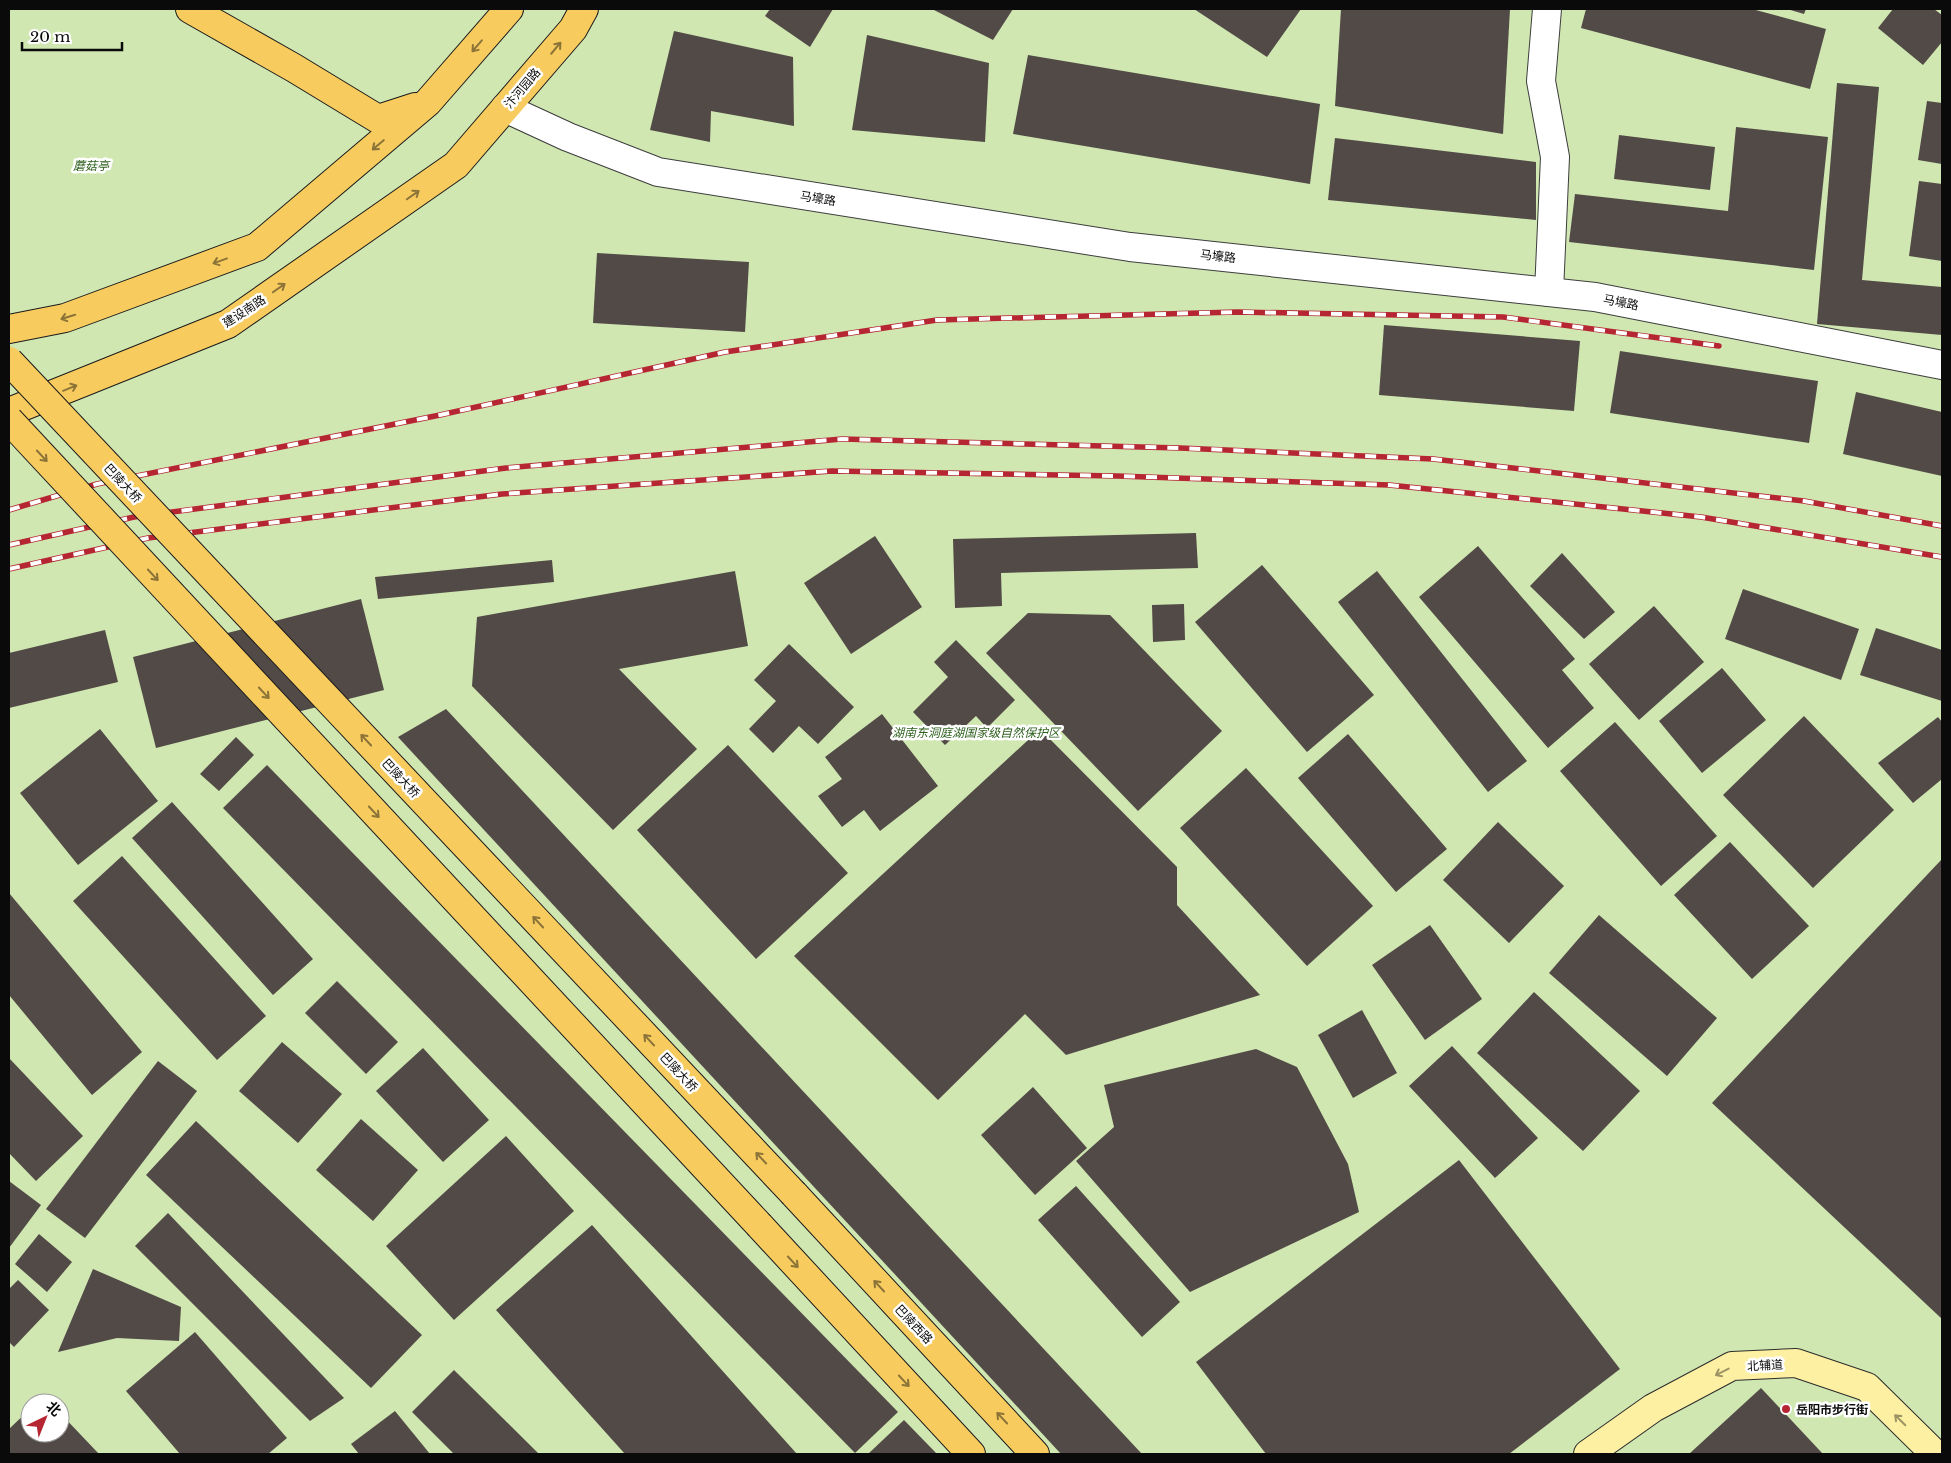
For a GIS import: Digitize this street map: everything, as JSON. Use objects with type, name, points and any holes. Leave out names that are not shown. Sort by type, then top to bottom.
[{"type":"main road","points":[[190,9],[294,68],[378,119],[428,102]]},
{"type":"main road","points":[[9,329],[65,318],[257,247],[428,102],[509,9]]},
{"type":"main road","name":"汴河园路","points":[[456,165],[572,28],[584,9]]},
{"type":"main road","name":"建设南路","points":[[9,412],[228,324],[456,165]]},
{"type":"main road","name":"巴陵大桥","points":[[9,361],[794,1194]]},
{"type":"main road","points":[[9,420],[972,1454]]},
{"type":"main road","name":"巴陵西路","points":[[794,1194],[1035,1454]]},
{"type":"main road","name":"北辅道","points":[[1588,1454],[1653,1408],[1732,1366],[1796,1363],[1867,1387],[1935,1454]]},
{"type":"street","points":[[1547,9],[1541,81],[1555,157],[1549,292]]},
{"type":"street","name":"马壕路","points":[[505,108],[568,137],[658,172],[1130,247],[1595,297],[1942,365]]},
{"type":"green space","name":"湖南东洞庭湖国家级自然保护区","points":[[9,9],[1942,9],[1942,1454],[9,1454]]},
{"type":"building","points":[[770,9],[833,9],[810,47],[765,16]]},
{"type":"building","points":[[932,9],[1013,9],[993,40]]},
{"type":"building","points":[[1194,9],[1301,9],[1267,57]]},
{"type":"building","points":[[1341,9],[1510,9],[1503,134],[1335,106]]},
{"type":"building","points":[[1586,9],[1752,9],[1826,29],[1810,89],[1581,28]]},
{"type":"building","points":[[1787,9],[1806,9],[1804,14]]},
{"type":"building","points":[[1893,9],[1934,9],[1942,15],[1942,42],[1923,65],[1878,28]]},
{"type":"building","points":[[674,31],[793,57],[794,126],[711,111],[710,142],[650,130]]},
{"type":"building","points":[[867,35],[989,63],[985,142],[852,130]]},
{"type":"building","points":[[1028,55],[1320,104],[1310,184],[1013,134]]},
{"type":"building","points":[[1837,83],[1879,87],[1862,280],[1942,287],[1942,335],[1817,324]]},
{"type":"building","points":[[1927,101],[1942,103],[1942,164],[1918,160]]},
{"type":"building","points":[[1736,127],[1828,137],[1814,270],[1569,242],[1575,194],[1728,211]]},
{"type":"building","points":[[1619,135],[1715,147],[1710,190],[1614,179]]},
{"type":"building","points":[[1335,138],[1536,162],[1536,220],[1328,200]]},
{"type":"building","points":[[1919,181],[1942,184],[1942,261],[1909,256]]},
{"type":"building","points":[[597,253],[749,262],[745,332],[593,323]]},
{"type":"building","points":[[1384,325],[1580,341],[1574,411],[1379,395]]},
{"type":"building","points":[[1620,351],[1818,381],[1809,443],[1610,413]]},
{"type":"building","points":[[1856,392],[1942,412],[1942,476],[1843,454]]},
{"type":"building","points":[[1196,533],[1198,568],[1001,573],[1002,606],[955,608],[953,539]]},
{"type":"building","points":[[875,536],[922,607],[851,654],[804,583]]},
{"type":"building","points":[[1478,546],[1575,659],[1562,670],[1594,708],[1548,748],[1419,597]]},
{"type":"building","points":[[1562,553],[1615,612],[1584,639],[1530,586]]},
{"type":"building","points":[[552,560],[554,582],[378,599],[375,577]]},
{"type":"building","points":[[1262,565],[1374,695],[1307,752],[1195,622]]},
{"type":"building","points":[[735,571],[748,646],[619,669],[697,749],[613,830],[472,686],[477,617]]},
{"type":"building","points":[[1377,571],[1527,761],[1488,792],[1338,602]]},
{"type":"building","points":[[1743,589],[1859,629],[1841,680],[1725,639]]},
{"type":"building","points":[[361,599],[384,690],[156,748],[133,657]]},
{"type":"building","points":[[1184,604],[1185,640],[1153,642],[1152,605]]},
{"type":"building","points":[[1654,606],[1704,662],[1639,720],[1589,664]]},
{"type":"building","points":[[1028,613],[1110,615],[1222,731],[1138,811],[986,653]]},
{"type":"building","points":[[1876,628],[1942,650],[1942,701],[1860,675]]},
{"type":"building","points":[[105,630],[118,682],[9,708],[9,653]]},
{"type":"building","points":[[956,640],[1015,700],[987,728],[976,716],[945,745],[913,712],[948,677],[934,662]]},
{"type":"building","points":[[789,644],[854,707],[818,744],[799,726],[773,753],[749,729],[776,701],[754,680]]},
{"type":"building","points":[[1722,668],[1766,720],[1702,773],[1659,721]]},
{"type":"building","points":[[446,709],[1142,1454],[1061,1454],[398,737]]},
{"type":"building","points":[[882,714],[938,786],[880,831],[864,810],[842,827],[818,796],[842,779],[825,757]]},
{"type":"building","points":[[1804,716],[1894,810],[1813,888],[1723,795]]},
{"type":"building","points":[[1938,717],[1942,722],[1942,779],[1913,803],[1878,763]]},
{"type":"building","points":[[1615,722],[1717,836],[1661,886],[1560,771]]},
{"type":"building","points":[[100,729],[158,801],[78,865],[20,793]]},
{"type":"building","points":[[1040,729],[1177,867],[1177,905],[1260,995],[1066,1055],[1025,1014],[938,1100],[794,956]]},
{"type":"building","points":[[1348,734],[1447,849],[1396,892],[1298,778]]},
{"type":"building","points":[[236,737],[254,755],[219,791],[200,774]]},
{"type":"building","points":[[728,745],[848,873],[756,959],[637,830]]},
{"type":"building","points":[[267,765],[898,1412],[855,1453],[223,808]]},
{"type":"building","points":[[1246,768],[1373,906],[1307,966],[1180,828]]},
{"type":"building","points":[[172,802],[313,959],[273,995],[132,838]]},
{"type":"building","points":[[1498,822],[1564,886],[1509,943],[1443,880]]},
{"type":"building","points":[[1730,842],[1809,926],[1752,979],[1674,895]]},
{"type":"building","points":[[122,856],[266,1016],[217,1060],[73,901]]},
{"type":"building","points":[[1942,859],[1942,1319],[1712,1103]]},
{"type":"building","points":[[9,893],[142,1052],[92,1095],[9,995]]},
{"type":"building","points":[[1599,915],[1717,1018],[1667,1076],[1549,973]]},
{"type":"building","points":[[1430,925],[1482,999],[1425,1040],[1372,965]]},
{"type":"building","points":[[337,981],[398,1042],[366,1074],[305,1013]]},
{"type":"building","points":[[1534,992],[1640,1091],[1583,1151],[1477,1053]]},
{"type":"building","points":[[1362,1010],[1397,1073],[1353,1098],[1318,1035]]},
{"type":"building","points":[[282,1042],[342,1094],[298,1143],[239,1091]]},
{"type":"building","points":[[1452,1046],[1538,1138],[1495,1178],[1409,1086]]},
{"type":"building","points":[[423,1048],[489,1120],[443,1162],[376,1091]]},
{"type":"building","points":[[1256,1049],[1297,1067],[1348,1164],[1359,1212],[1190,1292],[1076,1161],[1114,1127],[1104,1085]]},
{"type":"building","points":[[9,1058],[83,1136],[36,1181],[9,1153]]},
{"type":"building","points":[[158,1061],[197,1091],[85,1238],[46,1209]]},
{"type":"building","points":[[1033,1087],[1087,1148],[1035,1195],[981,1135]]},
{"type":"building","points":[[361,1119],[418,1170],[373,1221],[316,1170]]},
{"type":"building","points":[[196,1121],[422,1335],[371,1388],[146,1175]]},
{"type":"building","points":[[506,1136],[574,1211],[454,1320],[386,1246]]},
{"type":"building","points":[[1459,1160],[1620,1369],[1509,1454],[1266,1454],[1196,1362]]},
{"type":"building","points":[[9,1181],[41,1205],[9,1248]]},
{"type":"building","points":[[1076,1186],[1180,1302],[1142,1337],[1038,1220]]},
{"type":"building","points":[[168,1213],[344,1398],[310,1421],[135,1246]]},
{"type":"building","points":[[592,1225],[797,1454],[625,1454],[496,1310]]},
{"type":"building","points":[[39,1234],[72,1262],[47,1292],[15,1264]]},
{"type":"building","points":[[93,1269],[181,1307],[179,1341],[117,1338],[58,1352]]},
{"type":"building","points":[[18,1280],[49,1310],[14,1347],[9,1342],[9,1289]]},
{"type":"building","points":[[195,1332],[287,1438],[268,1454],[180,1454],[126,1391]]},
{"type":"building","points":[[454,1370],[539,1454],[454,1454],[412,1412]]},
{"type":"building","points":[[1761,1388],[1823,1454],[1689,1454]]},
{"type":"building","points":[[395,1411],[430,1454],[359,1454],[351,1444]]},
{"type":"building","points":[[20,1419],[20,1443],[70,1443],[70,1424],[99,1454],[9,1454],[9,1429]]},
{"type":"building","points":[[904,1420],[937,1454],[868,1454]]},
{"type":"railway","points":[[9,510],[97,484],[440,415],[725,352],[937,320],[1237,312],[1503,317],[1719,346]]},
{"type":"railway","points":[[9,545],[134,517],[506,468],[842,439],[1180,448],[1433,459],[1804,501],[1942,526]]},
{"type":"railway","points":[[9,569],[148,538],[502,494],[832,471],[1117,476],[1389,485],[1701,517],[1942,557]]},
{"type":"place","name":"岳阳市步行街","points":[[1786,1409]]},
{"type":"park label","name":"蘑菇亭","points":[[91,165]]}]
